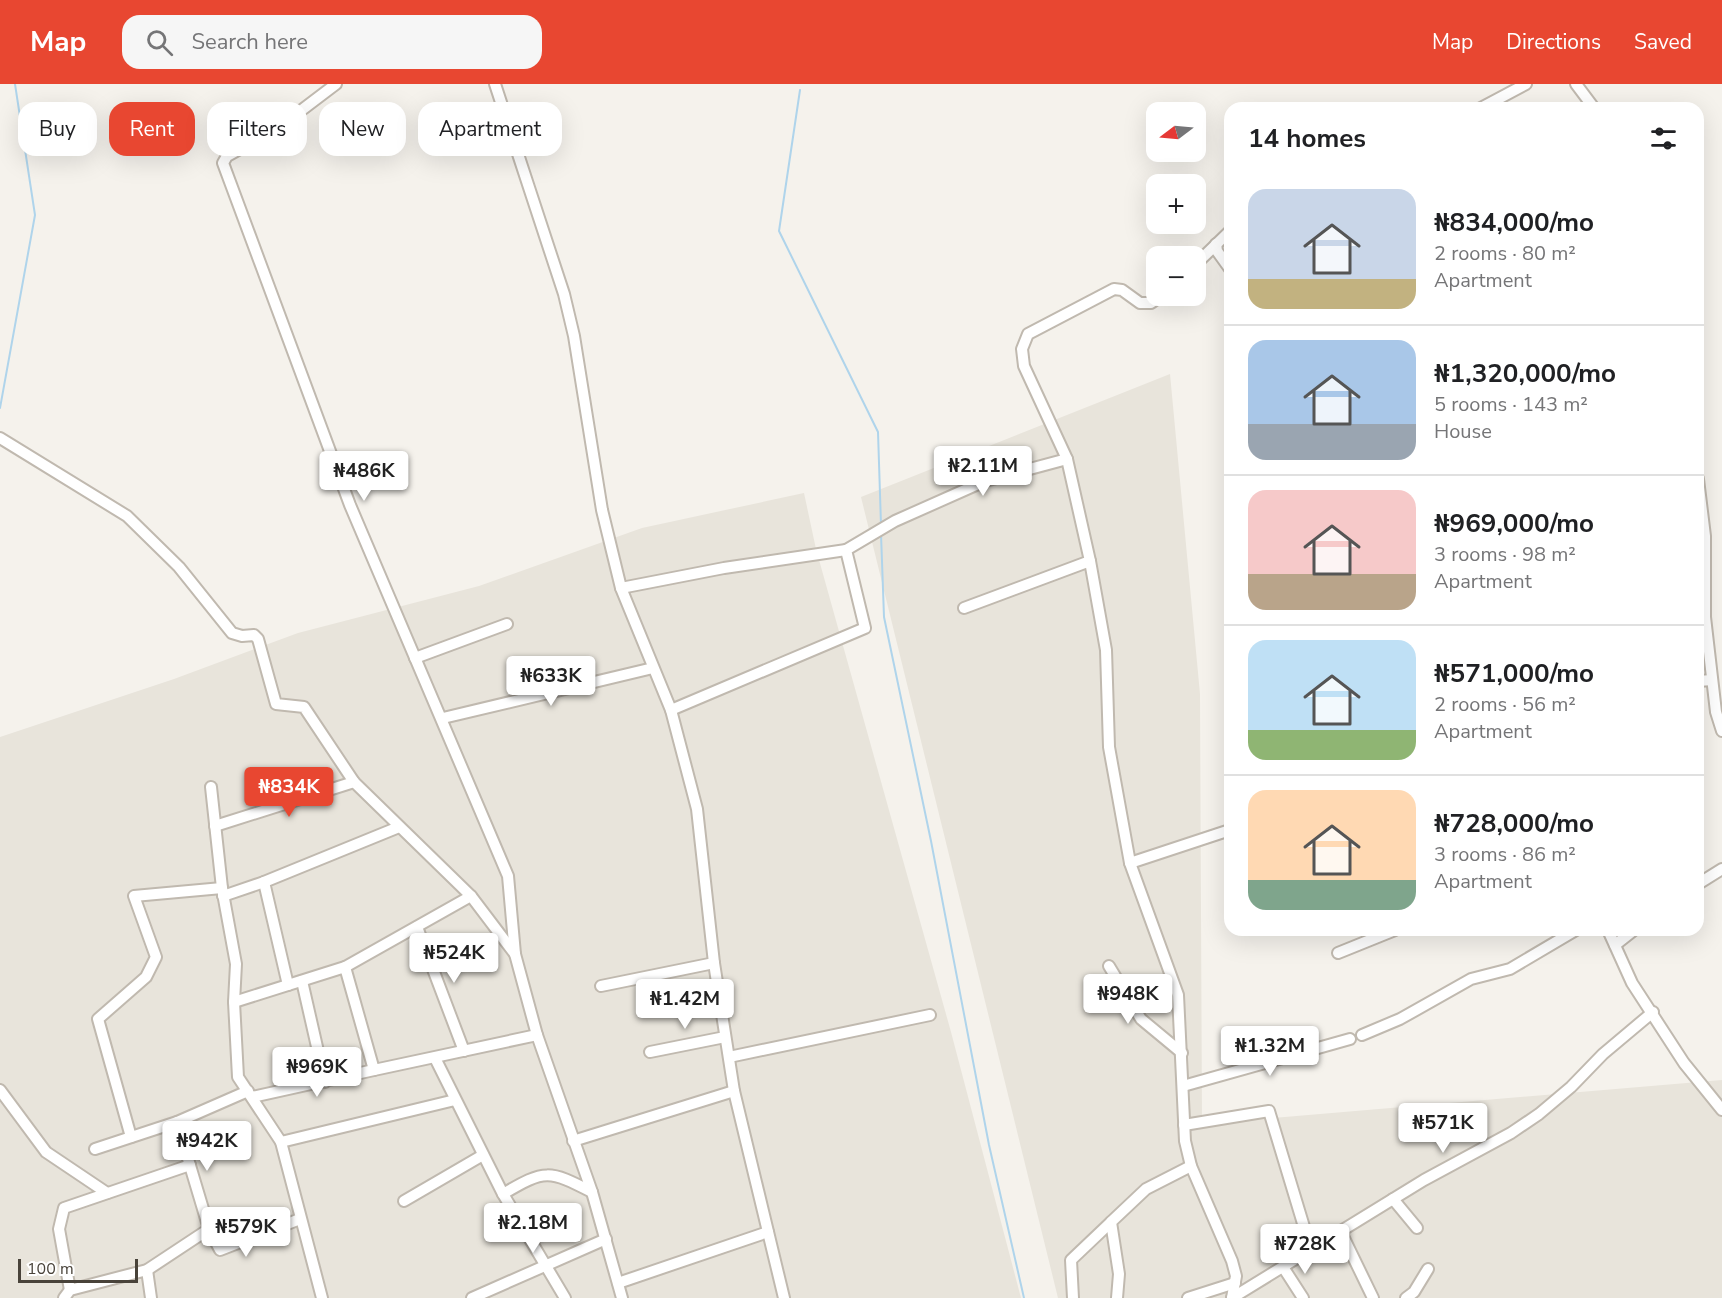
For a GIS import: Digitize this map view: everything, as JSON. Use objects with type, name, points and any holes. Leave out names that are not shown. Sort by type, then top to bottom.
[{"type":"street","points":[[336,84],[278,128],[227,156],[223,163],[350,505],[443,718],[508,876],[515,954],[537,1035],[592,1192],[622,1298]]},
{"type":"street","points":[[495,84],[564,294],[574,336],[602,510],[621,588],[671,710],[697,809],[714,963],[734,1091],[749,1164],[783,1298]]},
{"type":"street","points":[[1492,102],[1526,84]]},
{"type":"street","points":[[1576,84],[1590,102]]},
{"type":"street","points":[[1206,254],[1224,237]]},
{"type":"street","points":[[1216,244],[1217,251],[1224,261]]},
{"type":"street","points":[[1146,303],[1140,303],[1122,290],[1114,289],[1028,334],[1022,349],[1024,366],[1067,459],[1090,561],[1106,650],[1109,747],[1130,863],[1178,995],[1184,1125],[1191,1166],[1232,1261],[1237,1294]]},
{"type":"street","points":[[0,438],[127,516],[179,567],[232,633],[242,636],[254,635],[258,639],[276,704],[304,707],[354,782],[471,896],[515,954]]},
{"type":"street","points":[[621,588],[724,568],[846,550],[895,521],[985,481],[1067,459]]},
{"type":"street","points":[[1704,547],[1705,617],[1712,680],[1722,732]]},
{"type":"street","points":[[671,710],[865,628],[846,550]]},
{"type":"street","points":[[964,608],[1090,561]]},
{"type":"street","points":[[1704,575],[1706,570]]},
{"type":"street","points":[[415,658],[507,624]]},
{"type":"street","points":[[443,718],[653,668]]},
{"type":"street","points":[[1704,681],[1712,680]]},
{"type":"street","points":[[215,826],[354,782]]},
{"type":"street","points":[[211,787],[223,892],[236,964],[234,1002],[238,1077],[281,1143],[322,1298]]},
{"type":"street","points":[[131,1137],[98,1019],[146,977],[156,957],[134,896],[223,892],[264,882],[399,827]]},
{"type":"street","points":[[1130,863],[1224,832]]},
{"type":"street","points":[[1704,880],[1722,870]]},
{"type":"street","points":[[264,882],[288,985]]},
{"type":"street","points":[[234,1002],[345,968],[471,896]]},
{"type":"street","points":[[417,927],[464,1051]]},
{"type":"street","points":[[1360,936],[1363,942]]},
{"type":"street","points":[[1338,953],[1379,936]]},
{"type":"street","points":[[1362,1035],[1400,1020],[1464,982],[1510,969],[1566,936]]},
{"type":"street","points":[[1611,936],[1632,983],[1653,1012],[1684,1063],[1722,1110]]},
{"type":"street","points":[[1615,945],[1626,936]]},
{"type":"street","points":[[601,986],[714,963]]},
{"type":"street","points":[[1109,966],[1141,1019],[1182,1053]]},
{"type":"street","points":[[345,968],[374,1070]]},
{"type":"street","points":[[302,981],[325,1082]]},
{"type":"street","points":[[1188,1298],[1237,1294],[1539,1114],[1572,1087],[1603,1054],[1653,1012]]},
{"type":"street","points":[[729,1057],[930,1015]]},
{"type":"street","points":[[95,1149],[177,1122],[250,1094],[325,1082],[537,1035]]},
{"type":"street","points":[[650,1052],[725,1037]]},
{"type":"street","points":[[1183,1086],[1350,1039]]},
{"type":"street","points":[[435,1058],[503,1194],[566,1298]]},
{"type":"street","points":[[0,1090],[46,1152],[107,1193]]},
{"type":"street","points":[[573,1141],[734,1091]]},
{"type":"street","points":[[281,1143],[454,1100]]},
{"type":"street","points":[[1184,1125],[1269,1111],[1311,1250]]},
{"type":"street","points":[[177,1122],[209,1230],[220,1250],[226,1251],[300,1219]]},
{"type":"street","points":[[404,1201],[483,1155]]},
{"type":"street","points":[[190,1165],[64,1208],[59,1229],[67,1294],[147,1270],[209,1230]]},
{"type":"street","points":[[1072,1298],[1071,1260],[1146,1189],[1191,1166]]},
{"type":"street","points":[[503,1194],[529,1179],[555,1174],[592,1192]]},
{"type":"street","points":[[1393,1199],[1417,1228]]},
{"type":"street","points":[[1111,1222],[1119,1274],[1117,1298]]},
{"type":"street","points":[[618,1283],[768,1232]]},
{"type":"street","points":[[1341,1232],[1373,1298]]},
{"type":"street","points":[[472,1298],[606,1239]]},
{"type":"street","points":[[1283,1267],[1303,1298]]},
{"type":"street","points":[[1414,1296],[1428,1269]]},
{"type":"street","points":[[147,1270],[151,1298]]},
{"type":"shaded area","points":[[1170,374],[1200,694],[1202,1124],[1722,1080],[1722,1298],[1058,1298],[861,497]]},
{"type":"shaded area","points":[[804,493],[816,549],[951,1032],[1021,1298],[0,1298],[0,737],[174,679],[298,633],[479,586],[642,528]]},
{"type":"waterway","points":[[0,408],[35,215],[15,84]]},
{"type":"waterway","points":[[800,90],[779,231],[878,432],[881,525]]},
{"type":"waterway","points":[[881,534],[884,617],[931,841],[989,1145],[1024,1298]]}]
